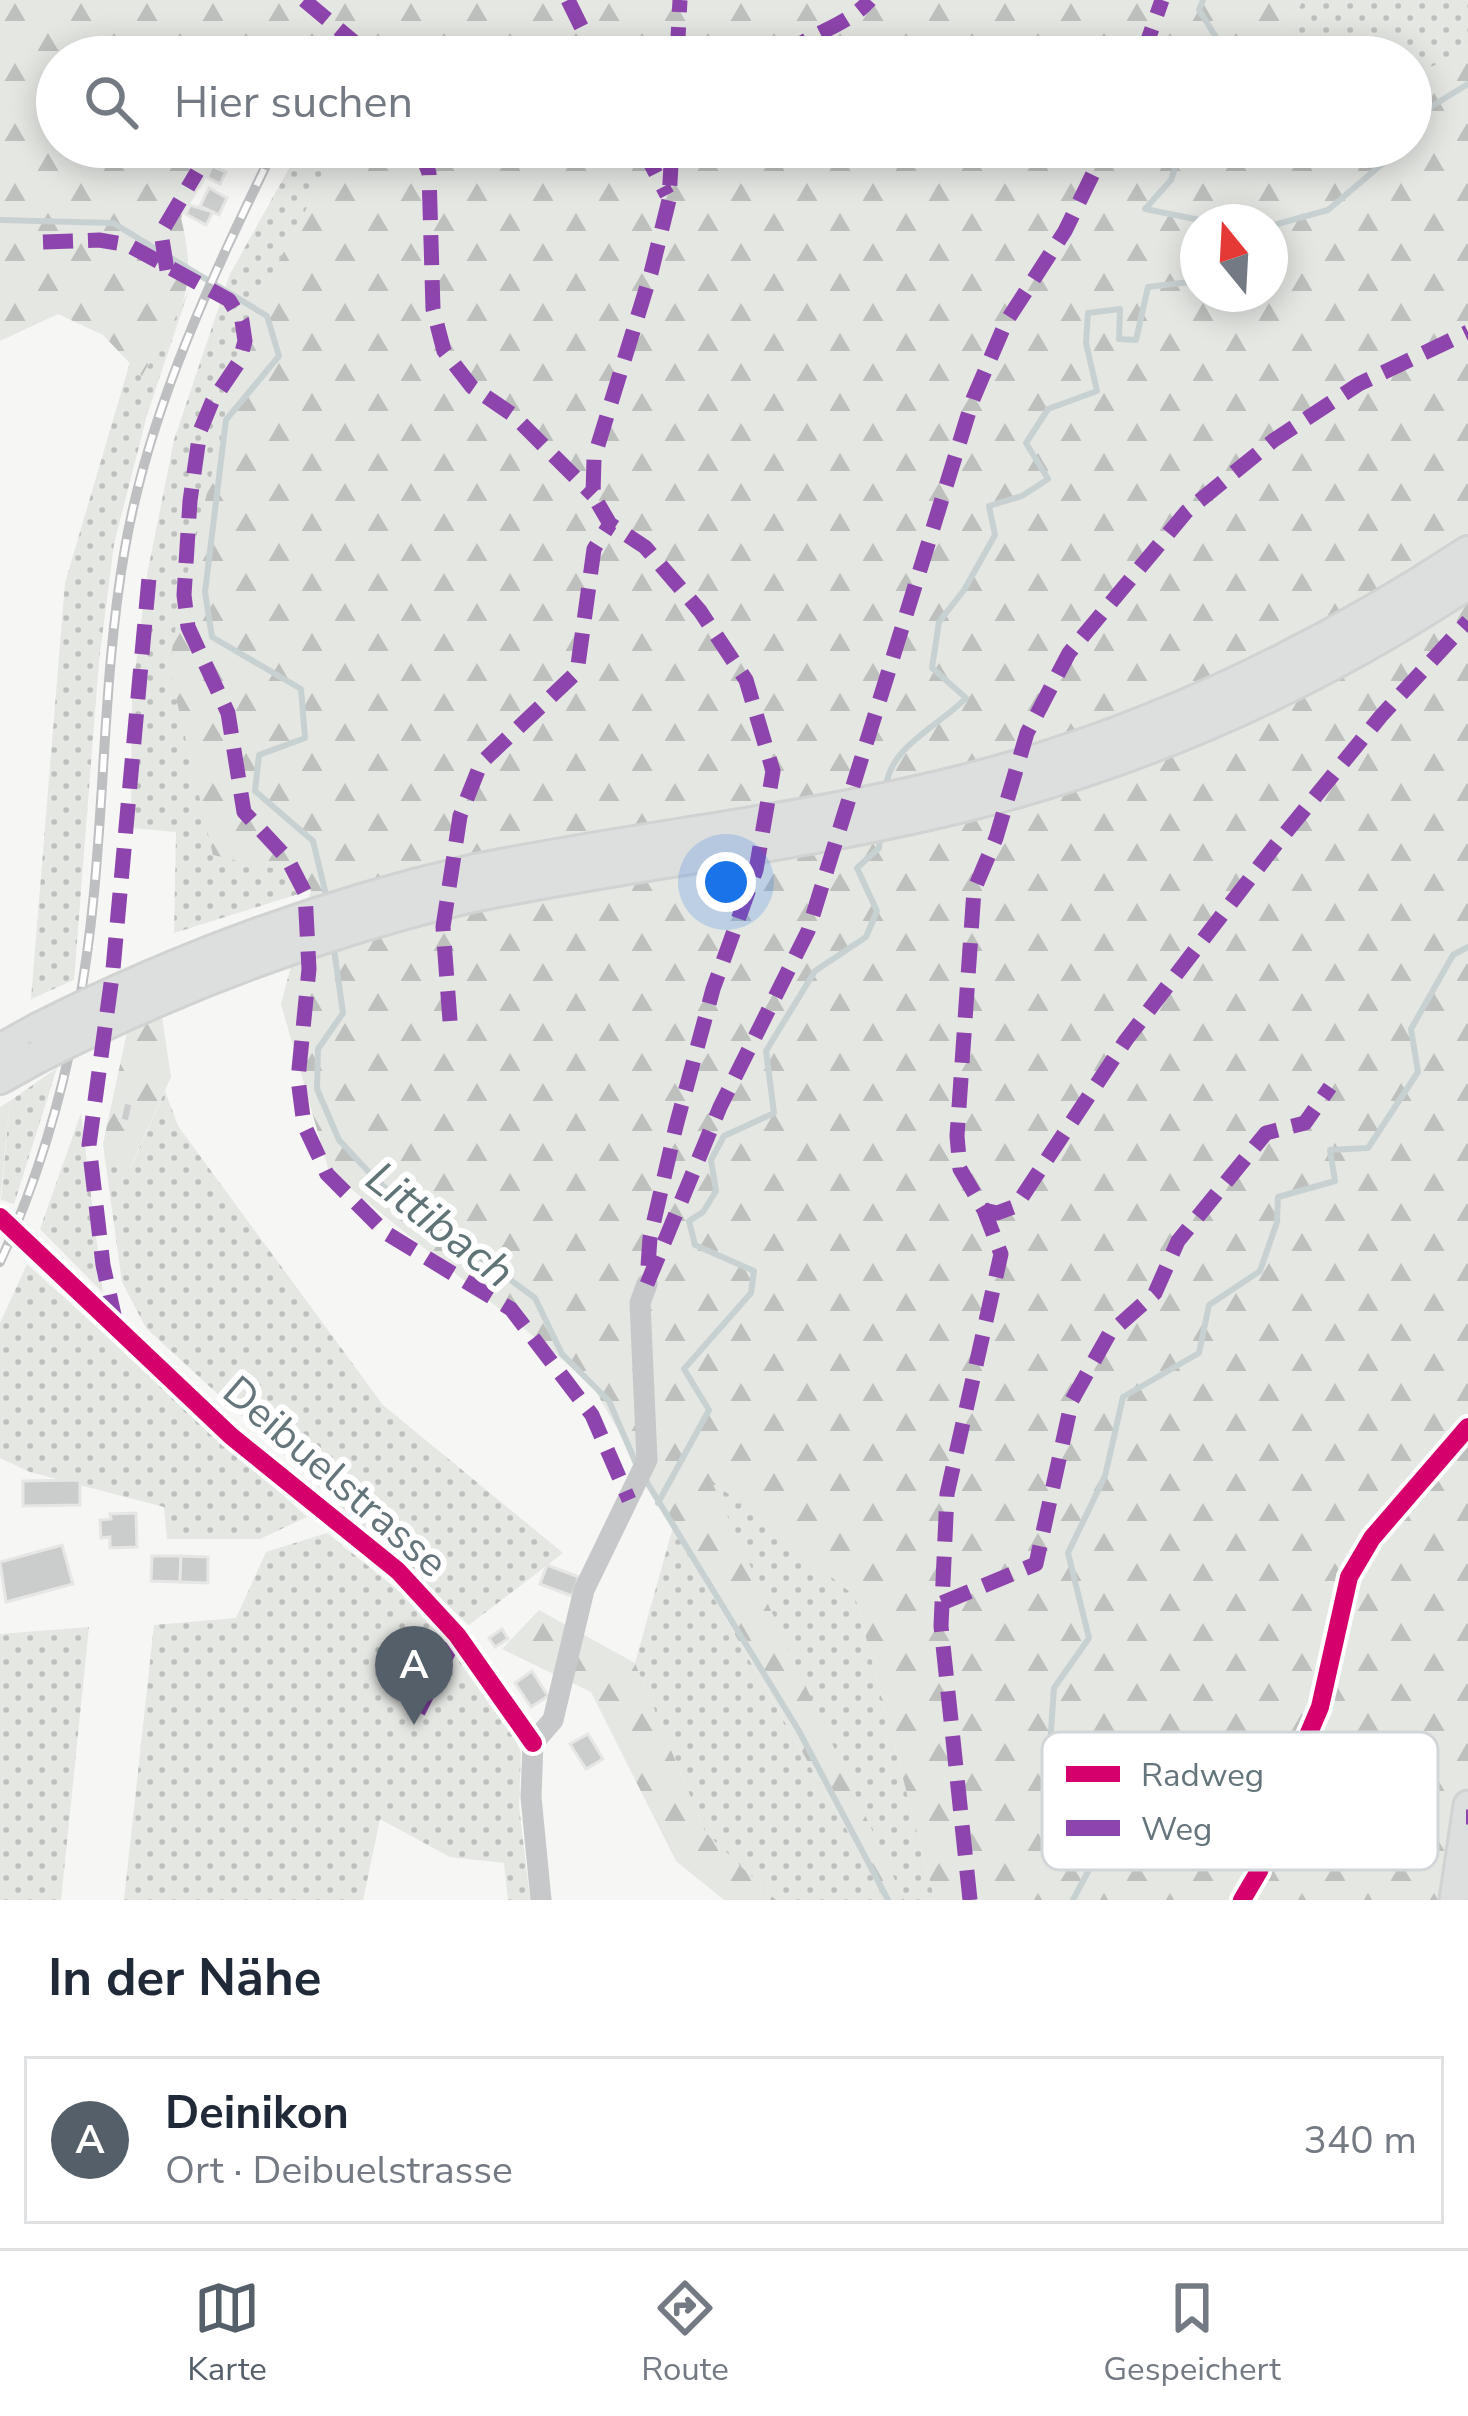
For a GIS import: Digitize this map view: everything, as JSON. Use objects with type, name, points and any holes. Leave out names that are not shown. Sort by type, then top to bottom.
[{"type":"highway","points":[[1034,774],[1263,671],[1387,604],[1468,552]]},
{"type":"highway","points":[[0,1078],[37,1043],[134,982],[280,924],[368,896],[470,884],[697,843],[868,802],[1034,774],[1163,742],[1251,705],[1374,641],[1468,583]]},
{"type":"highway","points":[[0,1050],[37,1043]]},
{"type":"main road","points":[[1454,1900],[1468,1805]]},
{"type":"street","name":"Deibuelstrasse","points":[[0,1217],[231,1436],[413,1587],[458,1636],[533,1743]]},
{"type":"street","points":[[542,1900],[531,1797],[533,1743],[553,1720],[584,1589],[647,1460],[640,1303],[647,1284]]},
{"type":"street","points":[[1309,1732],[1319,1707],[1349,1577],[1372,1538],[1468,1427]]},
{"type":"street","points":[[1242,1900],[1259,1870]]},
{"type":"green space","points":[[0,0],[1303,0],[1284,36],[36,36],[36,168],[213,168],[181,218],[188,267],[182,302],[142,376],[103,335],[58,314],[0,341]]},
{"type":"green space","points":[[1303,0],[1468,0],[1468,46],[1432,67],[1432,36],[1284,36]]},
{"type":"green space","points":[[1468,46],[1468,1900],[935,1900],[855,1596],[711,1480],[904,1900],[887,1900],[591,1383],[329,1171],[281,1004],[311,890],[277,869],[213,855],[169,668],[179,607],[251,314],[328,168],[1432,168],[1432,67]]},
{"type":"green space","points":[[289,168],[328,168],[251,314],[213,855],[278,869],[311,890],[174,933],[176,832],[131,828],[132,695],[147,575],[174,440],[230,274]]},
{"type":"green space","points":[[189,290],[147,415],[114,544],[99,661],[74,980],[31,999],[65,583],[130,362],[143,375]]},
{"type":"green space","points":[[162,1017],[171,1077],[130,1168],[103,1144],[127,1032]]},
{"type":"green space","points":[[57,1068],[14,1204],[1,1200],[10,1101]]},
{"type":"green space","points":[[165,1091],[178,1126],[383,1405],[563,1553],[469,1625],[146,1328],[122,1282],[103,1144],[131,1167]]},
{"type":"green space","points":[[10,1101],[0,1202],[0,1107]]},
{"type":"green space","points":[[81,1113],[103,1293],[40,1229]]},
{"type":"green space","points":[[27,1264],[307,1517],[260,1539],[167,1539],[164,1507],[30,1472],[0,1458],[0,1323]]},
{"type":"green space","points":[[709,1478],[855,1596],[935,1900],[904,1900]]},
{"type":"green space","points":[[673,1527],[887,1900],[776,1900],[705,1832],[635,1663]]},
{"type":"green space","points":[[327,1533],[454,1635],[503,1713],[521,1752],[519,1806],[530,1900],[508,1900],[504,1863],[450,1857],[380,1819],[363,1900],[124,1900],[154,1625],[236,1618],[266,1552]]},
{"type":"green space","points":[[539,1610],[635,1663],[705,1832],[776,1900],[724,1900],[676,1861],[591,1692],[502,1649]]},
{"type":"green space","points":[[89,1627],[61,1900],[0,1900],[0,1634]]},
{"type":"building","points":[[211,168],[226,172],[220,184],[207,177]]},
{"type":"building","points":[[209,188],[227,198],[219,215],[200,206]]},
{"type":"building","points":[[190,205],[213,212],[206,225],[186,214]]},
{"type":"building","points":[[124,1102],[133,1104],[129,1122],[120,1120]]},
{"type":"building","points":[[80,1480],[80,1505],[23,1506],[23,1481]]},
{"type":"building","points":[[136,1513],[137,1547],[110,1548],[110,1537],[101,1538],[100,1520],[111,1519],[110,1514]]},
{"type":"building","points":[[62,1545],[73,1584],[6,1602],[0,1562]]},
{"type":"building","points":[[152,1556],[181,1556],[180,1582],[151,1581]]},
{"type":"building","points":[[181,1556],[208,1557],[208,1583],[180,1582]]},
{"type":"building","points":[[547,1565],[579,1577],[572,1596],[540,1584]]},
{"type":"building","points":[[502,1629],[508,1639],[495,1647],[489,1638]]},
{"type":"building","points":[[532,1671],[548,1696],[531,1707],[515,1683]]},
{"type":"building","points":[[588,1734],[603,1759],[586,1769],[570,1744]]},
{"type":"waterway","points":[[1203,0],[1199,10],[1215,36]]},
{"type":"waterway","points":[[1432,106],[1468,84]]},
{"type":"waterway","points":[[1175,168],[1171,180],[1145,209],[1180,216]]},
{"type":"waterway","points":[[1288,221],[1328,210],[1377,168]]},
{"type":"waterway","name":"Littibach","points":[[0,220],[113,223],[267,316],[279,356],[226,420],[205,592],[212,637],[301,689],[305,738],[259,755],[255,791],[313,841],[327,899]]},
{"type":"waterway","points":[[886,787],[889,773],[906,748],[966,698],[932,668],[939,622],[964,590],[995,535],[989,506],[1022,496],[1048,479],[1026,443],[1048,409],[1097,391],[1086,343],[1088,313],[1120,309],[1119,339],[1136,340],[1148,287],[1180,283]]},
{"type":"waterway","points":[[658,1503],[709,1410],[684,1369],[751,1293],[754,1271],[695,1245],[689,1221],[703,1212],[716,1191],[711,1160],[724,1136],[774,1113],[766,1051],[815,971],[866,937],[877,911],[857,868],[879,848],[880,836]]},
{"type":"waterway","name":"Littibach","points":[[333,942],[343,1013],[318,1049],[317,1089],[339,1140],[380,1184],[535,1298],[562,1354],[609,1401],[638,1468]]},
{"type":"waterway","points":[[1051,1732],[1054,1688],[1089,1638],[1068,1553],[1105,1476],[1123,1397],[1199,1353],[1209,1305],[1260,1271],[1277,1222],[1278,1197],[1335,1181],[1330,1150],[1368,1148],[1418,1072],[1411,1029],[1453,955],[1468,947]]},
{"type":"waterway","name":"Littibach","points":[[645,1479],[799,1731],[888,1900]]},
{"type":"waterway","points":[[1073,1900],[1089,1870]]},
{"type":"railway","points":[[0,1262],[50,1128],[82,988],[94,893],[113,634],[136,495],[186,343],[265,168]]},
{"type":"marked path","points":[[304,0],[347,36]]},
{"type":"marked path","points":[[568,0],[586,36]]},
{"type":"marked path","points":[[678,36],[680,0]]},
{"type":"marked path","points":[[815,36],[870,0]]},
{"type":"marked path","points":[[1149,36],[1162,0]]},
{"type":"marked path","points":[[427,168],[433,309],[444,351],[472,387],[513,415],[593,495]]},
{"type":"marked path","points":[[653,168],[667,195]]},
{"type":"marked path","points":[[648,1266],[676,1126],[713,989],[756,870],[773,771],[746,680],[700,611],[645,547],[610,524],[593,495],[594,458],[651,273],[669,200],[671,168]]},
{"type":"marked path","points":[[647,1284],[720,1107],[808,931],[973,399],[1006,322],[1065,231],[1096,168]]},
{"type":"marked path","points":[[167,270],[161,233],[197,172]]},
{"type":"marked path","points":[[43,242],[99,240],[128,245],[229,300],[242,321],[245,341],[239,362],[212,402],[200,431],[184,595],[188,627],[228,713],[244,812],[287,858],[305,893],[309,969],[298,1079],[304,1125],[327,1174],[386,1233],[511,1309],[592,1415],[629,1500]]},
{"type":"marked path","points":[[970,1900],[941,1626],[947,1494],[1001,1254],[984,1210],[960,1169],[957,1136],[974,890],[996,838],[1027,733],[1069,653],[1187,511],[1274,440],[1359,384],[1468,332]]},
{"type":"marked path","points":[[450,1021],[443,927],[460,816],[481,763],[577,672],[594,549],[610,524]]},
{"type":"marked path","points":[[116,1324],[103,1265],[89,1145],[113,969],[150,567]]},
{"type":"marked path","points":[[984,1210],[997,1213],[1016,1206],[1126,1040],[1274,847],[1381,716],[1468,621]]},
{"type":"marked path","points":[[942,1603],[1036,1564],[1072,1400],[1109,1334],[1155,1293],[1178,1241],[1266,1133],[1305,1123],[1330,1087]]},
{"type":"marked path","points":[[418,1712],[457,1635]]},
{"type":"cycle path","points":[[0,1217],[231,1436],[398,1571],[457,1635],[533,1743]]},
{"type":"cycle path","points":[[1309,1732],[1320,1707],[1349,1577],[1372,1538],[1468,1427]]},
{"type":"cycle path","points":[[1242,1900],[1259,1870]]},
{"type":"place","name":"Deinikon","points":[[414,1725]]}]
